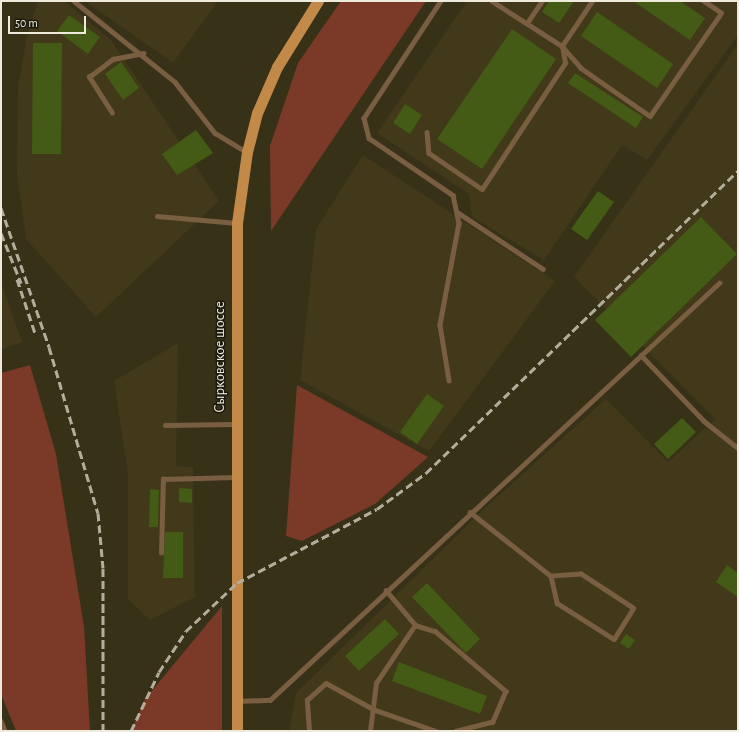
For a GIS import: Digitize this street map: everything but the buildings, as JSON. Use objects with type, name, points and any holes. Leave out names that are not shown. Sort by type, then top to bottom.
[{"type":"main road","name":"Сырковское шоссе","points":[[237,731],[235,424],[237,223],[247,152],[277,67],[318,1]]},
{"type":"lane","points":[[74,1],[143,53],[175,82],[216,133],[247,152]]},
{"type":"lane","points":[[441,1],[364,118],[369,138],[453,195],[459,223],[440,325],[449,380]]},
{"type":"lane","points":[[492,1],[562,46],[581,68],[650,116],[721,13],[703,1]]},
{"type":"lane","points":[[527,23],[542,1]]},
{"type":"lane","points":[[427,132],[429,153],[482,188],[565,63],[562,46],[592,1]]},
{"type":"lane","points":[[112,112],[90,77],[113,59],[143,53]]},
{"type":"lane","points":[[457,212],[543,269]]},
{"type":"lane","points":[[157,216],[237,223]]},
{"type":"lane","points":[[237,701],[270,700],[470,512],[719,283]]},
{"type":"lane","points":[[640,356],[704,421],[738,448]]},
{"type":"lane","points":[[165,425],[235,424]]},
{"type":"lane","points":[[161,554],[163,479],[235,477]]},
{"type":"lane","points":[[470,512],[552,576],[558,603],[614,639],[633,608],[581,574],[552,576]]},
{"type":"lane","points":[[386,591],[415,625],[435,631],[506,691],[493,722],[456,731]]},
{"type":"lane","points":[[370,731],[375,710],[376,683],[415,625]]},
{"type":"lane","points":[[309,731],[307,700],[326,682],[375,710],[436,731]]},
{"type":"lane","points":[[1,721],[5,731]]},
{"type":"shaded area","points":[[38,1],[64,1],[111,40],[219,201],[96,317],[26,239],[17,175],[18,88],[27,35]]},
{"type":"shaded area","points":[[85,1],[218,1],[173,63]]},
{"type":"shaded area","points":[[341,1],[426,1],[271,231],[270,146],[298,63]]},
{"type":"shaded area","points":[[467,1],[738,1],[738,35],[647,160],[622,145],[544,260],[472,217],[469,194],[377,133]]},
{"type":"shaded area","points":[[738,44],[738,731],[289,731],[296,693],[486,507],[606,399],[668,462],[715,419],[574,277]]},
{"type":"shaded area","points":[[363,155],[555,281],[429,451],[300,380],[316,229]]},
{"type":"shaded area","points":[[1,282],[22,342],[1,350]]},
{"type":"shaded area","points":[[178,343],[176,466],[193,467],[195,597],[150,620],[128,599],[128,474],[114,381]]},
{"type":"shaded area","points":[[30,365],[56,454],[84,627],[90,731],[16,731],[1,694],[1,373]]},
{"type":"shaded area","points":[[297,385],[428,457],[375,504],[302,541],[286,536]]},
{"type":"shaded area","points":[[222,606],[222,731],[131,731],[145,699]]},
{"type":"railway","points":[[131,731],[159,672],[186,631],[237,583],[377,509],[426,473],[738,171]]},
{"type":"railway","points":[[1,208],[49,347],[98,513],[103,568],[103,731]]},
{"type":"railway","points":[[1,233],[21,283]]},
{"type":"railway","points":[[17,279],[35,333]]}]
